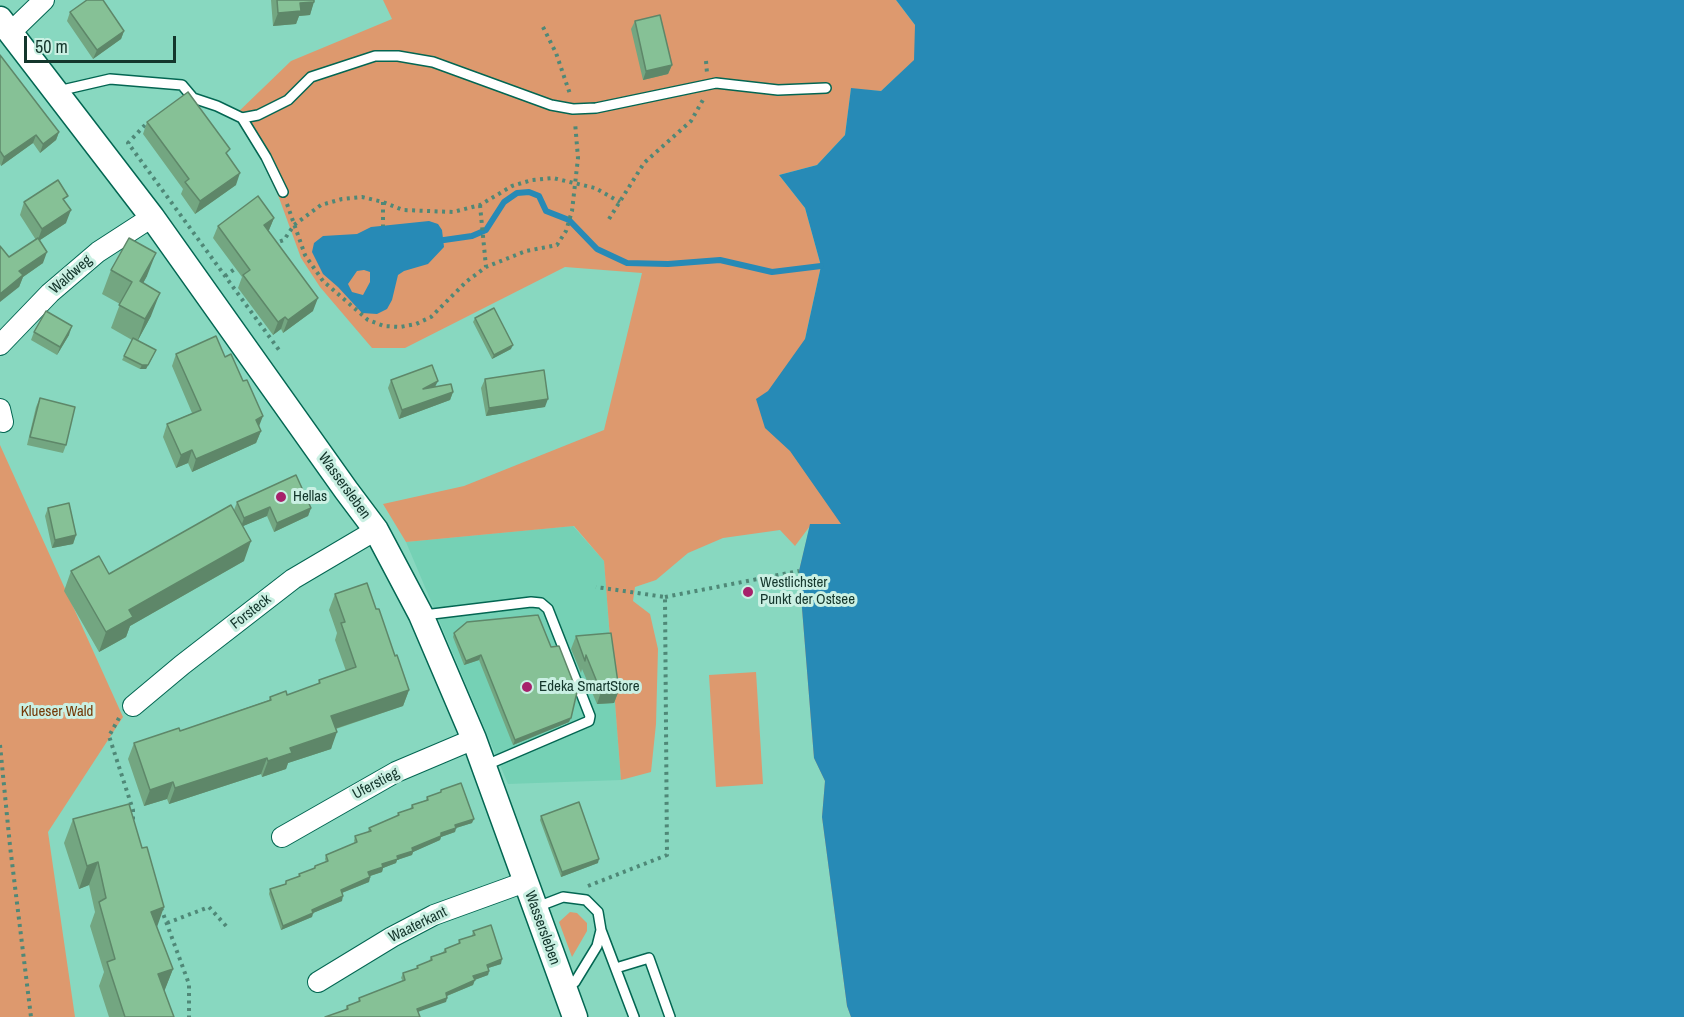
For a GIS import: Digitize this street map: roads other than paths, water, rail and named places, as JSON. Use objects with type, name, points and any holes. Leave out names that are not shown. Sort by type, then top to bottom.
[{"type":"street","points":[[5,26],[44,0]]},
{"type":"street","name":"Wassersleben","points":[[5,26],[152,217],[345,490],[376,530],[421,615],[474,739],[575,1017]]},
{"type":"street","name":"Waldweg","points":[[0,345],[50,293],[90,259],[152,217]]},
{"type":"street","name":"Forsteck","points":[[133,706],[293,579],[376,530]]},
{"type":"street","name":"Uferstieg","points":[[282,837],[396,772],[474,739]]},
{"type":"street","name":"Waaterkant","points":[[318,982],[392,937],[435,915],[525,882]]},
{"type":"lane","points":[[242,118],[258,115],[288,100],[311,77],[375,56],[398,56],[433,62],[551,105],[573,109],[596,108],[707,84],[778,90],[826,88]]},
{"type":"lane","points":[[56,92],[110,79],[182,85],[193,98],[242,118],[266,157],[283,192]]},
{"type":"lane","points":[[421,615],[531,602],[541,603],[549,609],[590,716],[589,721],[484,766]]},
{"type":"lane","points":[[535,908],[563,897],[585,900],[598,912],[601,930],[634,1017]]},
{"type":"lane","points":[[565,989],[575,982],[597,946],[601,930]]},
{"type":"lane","points":[[616,968],[649,958],[670,1017]]},
{"type":"water","points":[[896,0],[1684,0],[1684,1017],[851,1017],[847,1006],[822,817],[825,781],[814,758],[799,571],[810,524],[841,524],[790,451],[765,428],[756,399],[768,391],[805,339],[821,266],[805,208],[779,175],[817,165],[845,135],[851,88],[881,91],[914,60],[915,25]]},
{"type":"water","points":[[429,221],[438,224],[442,230],[444,247],[428,264],[398,275],[392,300],[387,309],[377,314],[362,313],[323,274],[312,252],[314,243],[323,236],[357,234],[371,227]],"holes":[[[357,271],[370,272],[370,282],[363,295],[352,292],[348,284]]]},
{"type":"waterway","points":[[444,240],[472,236],[486,230],[504,202],[517,193],[529,192],[539,196],[546,211],[569,220],[597,249],[627,263],[668,264],[720,260],[772,272],[821,266]]},
{"type":"place","name":"Hellas","points":[[281,497]]},
{"type":"place","name":"Westlichster Punkt der Ostsee","points":[[748,592]]},
{"type":"place","name":"Edeka SmartStore","points":[[527,687]]},
{"type":"park label","name":"Klueser Wald","points":[[57,712]]}]
